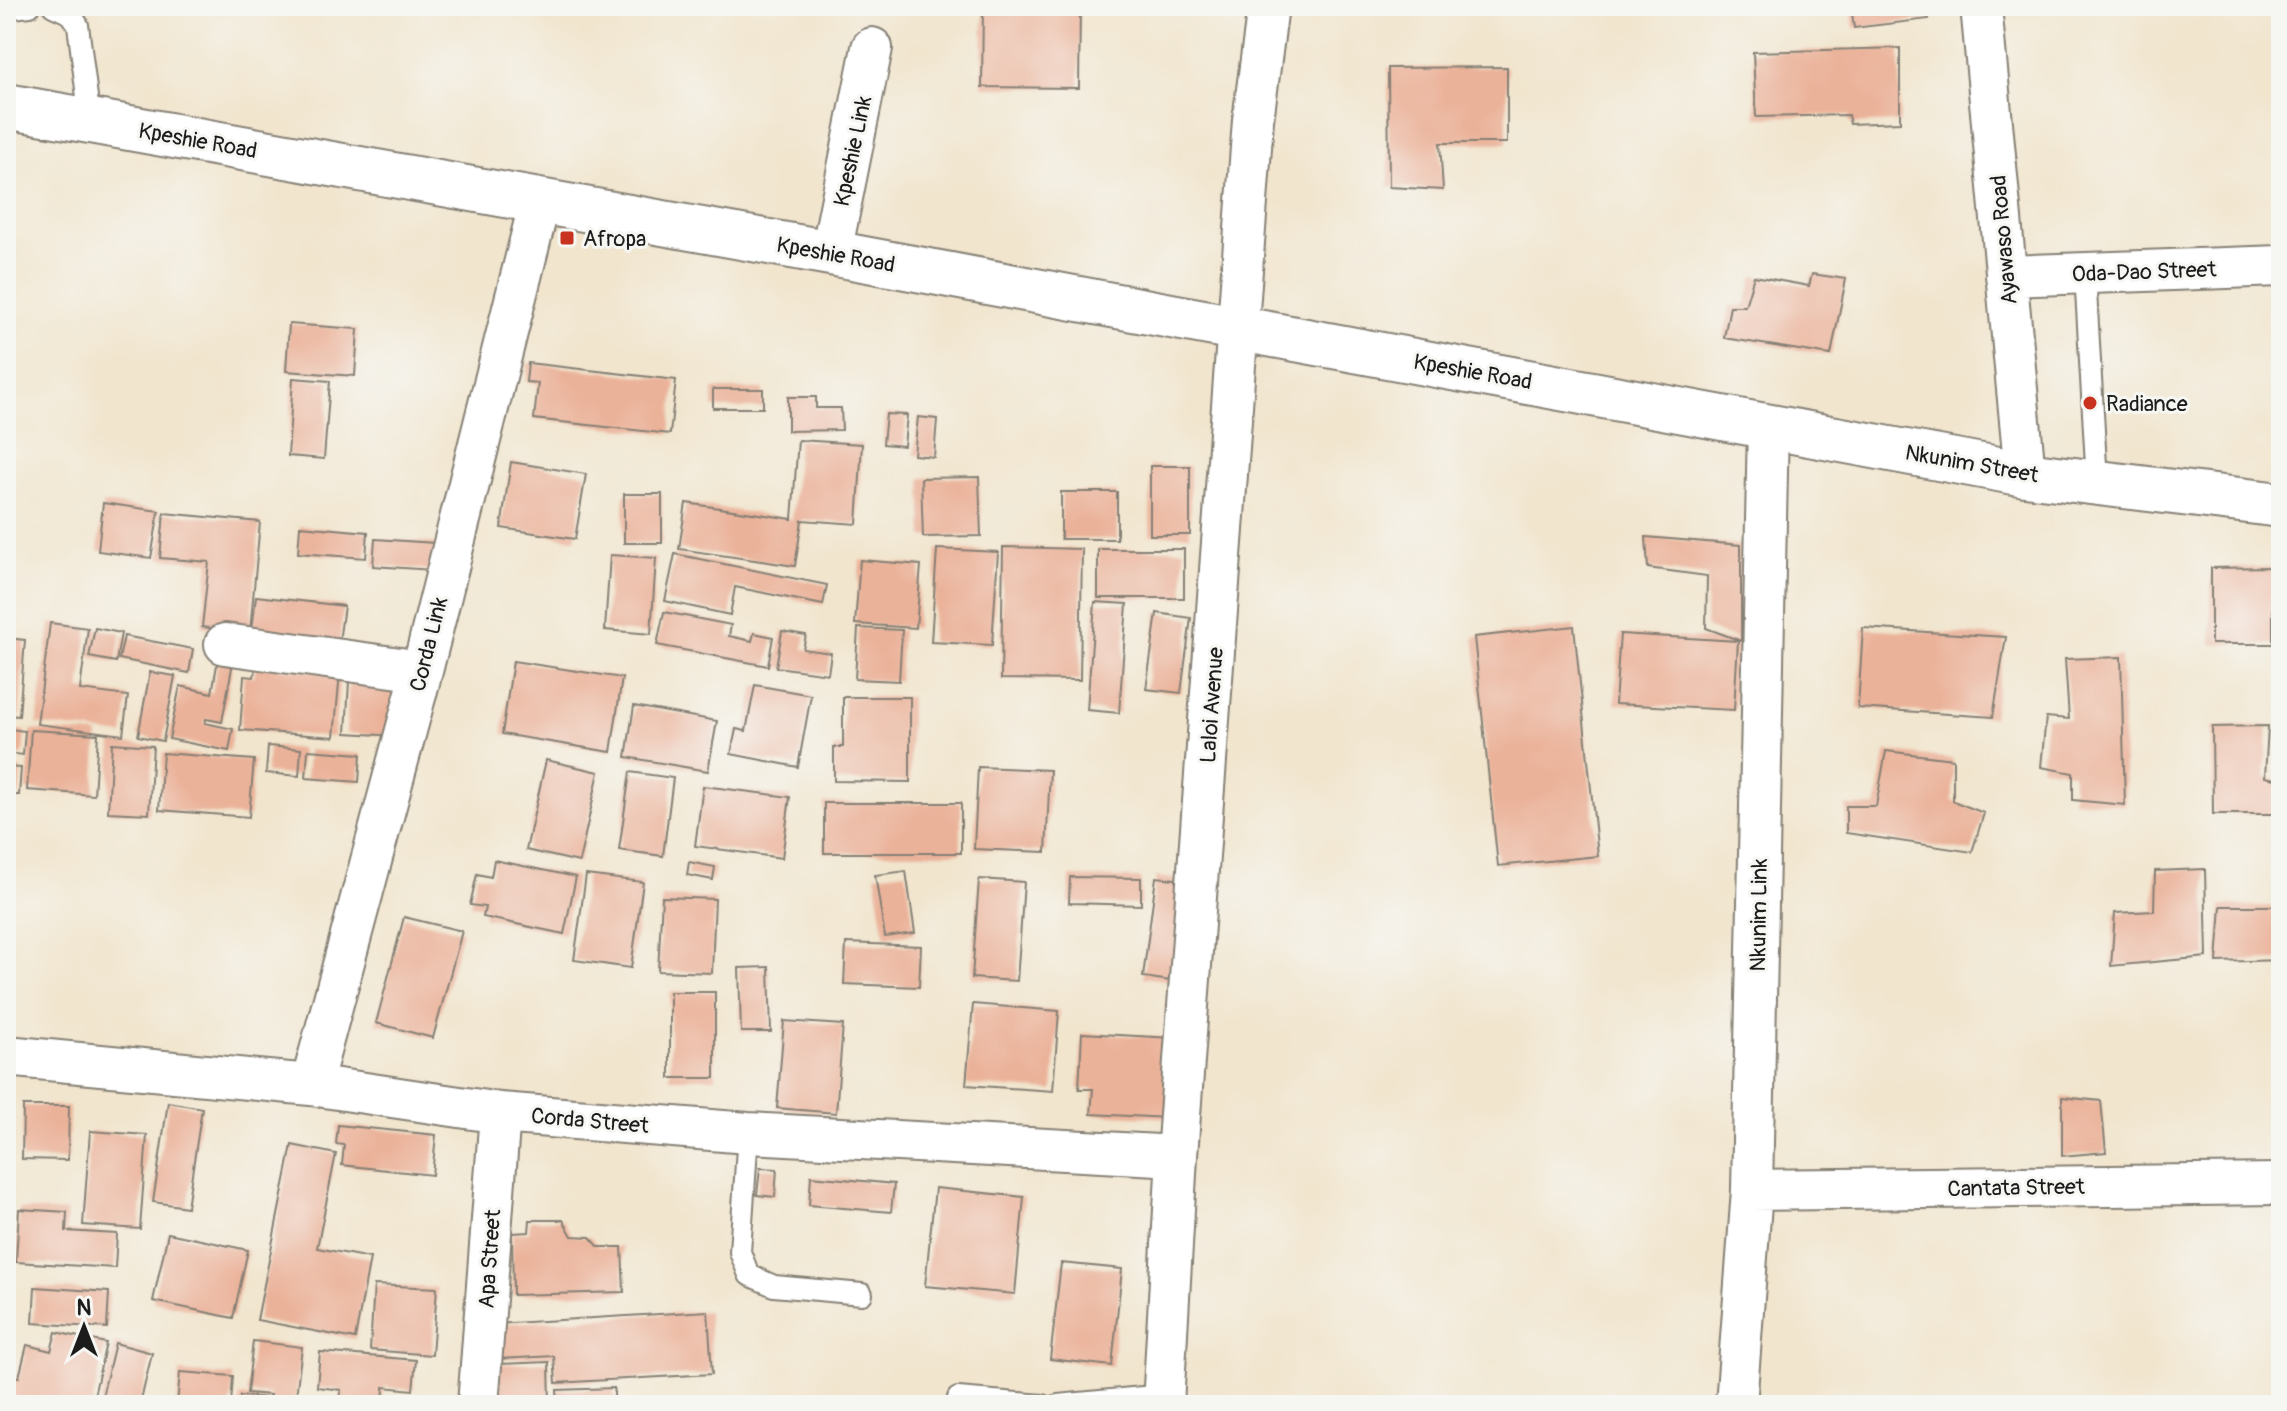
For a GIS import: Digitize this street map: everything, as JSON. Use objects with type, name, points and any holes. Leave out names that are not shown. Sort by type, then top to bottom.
[{"type":"street","name":"Laloi Avenue","points":[[1163,1400],[1177,1156],[1253,120],[1268,6]]},
{"type":"street","name":"Ayawaso Road","points":[[1981,6],[2025,474]]},
{"type":"street","name":"Kpeshie Link","points":[[831,253],[872,48]]},
{"type":"street","name":"Kpeshie Road","points":[[6,106],[1665,406]]},
{"type":"street","name":"Corda Link","points":[[311,1085],[422,671],[540,201]]},
{"type":"street","name":"Oda-Dao Street","points":[[2006,276],[2281,266]]},
{"type":"street","name":"Nkunim Street","points":[[1665,406],[2025,474],[2281,505]]},
{"type":"street","name":"Nkunim Link","points":[[1736,1405],[1752,1190],[1768,425]]},
{"type":"street","points":[[225,644],[422,671]]},
{"type":"street","name":"Corda Street","points":[[6,1056],[311,1085],[500,1113],[748,1133],[1177,1156]]},
{"type":"street","name":"Apa Street","points":[[478,1405],[500,1113]]},
{"type":"street","name":"Cantata Street","points":[[1752,1190],[2281,1184]]},
{"type":"lane","points":[[6,14],[12,8],[30,6]]},
{"type":"lane","points":[[53,6],[71,14],[78,25],[90,121]]},
{"type":"lane","points":[[2085,273],[2097,483]]},
{"type":"lane","points":[[748,1133],[740,1252],[749,1275],[774,1286],[862,1294]]},
{"type":"lane","points":[[958,1398],[1043,1405]]},
{"type":"lane","points":[[1058,1405],[1163,1400]]},
{"type":"building","points":[[983,6],[1080,6],[1079,88],[982,87]]},
{"type":"building","points":[[1851,6],[1927,6],[1929,19],[1854,28]]},
{"type":"building","points":[[1900,48],[1900,122],[1850,124],[1848,115],[1756,117],[1753,52]]},
{"type":"building","points":[[1507,67],[1507,143],[1440,143],[1443,190],[1389,187],[1388,68]]},
{"type":"building","points":[[1812,274],[1846,279],[1831,355],[1724,338],[1730,306],[1745,306],[1754,276],[1809,286]]},
{"type":"building","points":[[289,324],[358,329],[355,376],[286,371]]},
{"type":"building","points":[[528,363],[676,380],[670,434],[534,419],[538,383],[526,382]]},
{"type":"building","points":[[293,378],[330,381],[324,459],[288,456]]},
{"type":"building","points":[[713,389],[763,389],[763,408],[713,408]]},
{"type":"building","points":[[788,397],[816,397],[816,408],[841,408],[842,430],[788,431]]},
{"type":"building","points":[[886,414],[907,415],[904,446],[883,444]]},
{"type":"building","points":[[918,417],[937,419],[934,457],[914,455]]},
{"type":"building","points":[[798,440],[862,444],[857,524],[802,520],[795,566],[679,549],[686,503],[792,519]]},
{"type":"building","points":[[511,462],[586,474],[575,539],[501,528]]},
{"type":"building","points":[[1150,466],[1190,466],[1190,535],[1150,535]]},
{"type":"building","points":[[979,477],[981,536],[923,537],[921,478]]},
{"type":"building","points":[[1061,492],[1117,492],[1117,539],[1061,539]]},
{"type":"building","points":[[624,494],[662,494],[662,543],[624,543]]},
{"type":"building","points":[[103,503],[159,511],[151,558],[98,551]]},
{"type":"building","points":[[164,513],[260,522],[250,632],[202,627],[209,562],[160,558]]},
{"type":"building","points":[[300,526],[368,532],[366,558],[298,553]]},
{"type":"building","points":[[1646,537],[1741,545],[1741,641],[1706,628],[1707,576],[1648,568]]},
{"type":"building","points":[[375,539],[435,543],[433,570],[373,566]]},
{"type":"building","points":[[1003,547],[1082,549],[1080,680],[1001,679]]},
{"type":"building","points":[[937,549],[998,552],[992,645],[931,642]]},
{"type":"building","points":[[1098,549],[1184,549],[1184,598],[1098,598]]},
{"type":"building","points":[[675,554],[827,585],[823,605],[735,587],[730,615],[665,601]]},
{"type":"building","points":[[610,555],[656,558],[651,634],[605,630]]},
{"type":"building","points":[[860,560],[921,565],[916,628],[855,624]]},
{"type":"building","points":[[2273,567],[2273,644],[2211,644],[2211,568]]},
{"type":"building","points":[[256,596],[344,606],[339,642],[252,631]]},
{"type":"building","points":[[1095,602],[1127,604],[1119,713],[1087,710]]},
{"type":"building","points":[[664,612],[731,625],[729,636],[752,641],[754,633],[773,637],[768,666],[657,645]]},
{"type":"building","points":[[1157,613],[1191,618],[1181,693],[1146,689]]},
{"type":"building","points":[[50,623],[88,628],[80,690],[128,696],[123,735],[37,724]]},
{"type":"building","points":[[1574,626],[1598,856],[1498,866],[1474,637]]},
{"type":"building","points":[[95,628],[121,633],[116,662],[89,657]]},
{"type":"building","points":[[858,628],[902,630],[899,681],[855,679]]},
{"type":"building","points":[[1863,628],[2006,637],[1993,717],[1858,708]]},
{"type":"building","points":[[782,631],[806,635],[803,649],[831,653],[828,674],[776,667]]},
{"type":"building","points":[[1620,634],[1738,641],[1734,710],[1615,704]]},
{"type":"building","points":[[124,636],[193,649],[189,673],[119,659]]},
{"type":"building","points":[[6,638],[25,640],[19,716],[6,715]]},
{"type":"building","points":[[2121,657],[2125,805],[2073,800],[2073,773],[2041,767],[2046,717],[2069,719],[2065,659]]},
{"type":"building","points":[[218,659],[233,662],[222,722],[206,719],[205,723],[233,729],[229,751],[169,739],[180,686],[212,693]]},
{"type":"building","points":[[513,661],[622,678],[611,752],[502,734]]},
{"type":"building","points":[[256,666],[340,673],[334,737],[240,730],[244,676],[254,677]]},
{"type":"building","points":[[150,672],[175,676],[163,741],[138,736]]},
{"type":"building","points":[[349,681],[401,684],[398,736],[346,733]]},
{"type":"building","points":[[755,685],[811,695],[798,767],[731,754],[736,729],[746,731]]},
{"type":"building","points":[[843,697],[910,697],[910,782],[834,781],[834,747],[843,747]]},
{"type":"building","points":[[634,706],[717,721],[708,771],[626,757]]},
{"type":"building","points":[[2268,726],[2265,777],[2281,780],[2281,814],[2213,814],[2212,727]]},
{"type":"building","points":[[10,729],[25,731],[23,755],[7,753]]},
{"type":"building","points":[[31,730],[98,734],[94,795],[27,790]]},
{"type":"building","points":[[112,743],[153,746],[149,814],[108,812]]},
{"type":"building","points":[[268,746],[301,749],[299,776],[266,773]]},
{"type":"building","points":[[308,750],[361,754],[359,782],[306,778]]},
{"type":"building","points":[[1886,751],[1953,759],[1953,801],[1984,813],[1972,852],[1846,833],[1846,806],[1876,806]]},
{"type":"building","points":[[163,753],[254,760],[249,817],[159,810]]},
{"type":"building","points":[[546,760],[599,772],[579,862],[526,850]]},
{"type":"building","points":[[6,767],[21,768],[19,795],[6,795]]},
{"type":"building","points":[[978,767],[1050,770],[1046,852],[974,849]]},
{"type":"building","points":[[630,772],[673,778],[663,856],[619,850]]},
{"type":"building","points":[[703,786],[790,797],[782,858],[695,846]]},
{"type":"building","points":[[824,803],[961,803],[961,853],[824,853]]},
{"type":"building","points":[[494,860],[576,877],[564,934],[483,917],[485,907],[470,905],[477,874],[491,877]]},
{"type":"building","points":[[689,862],[715,867],[713,880],[687,875]]},
{"type":"building","points":[[2205,869],[2207,957],[2111,966],[2115,913],[2154,911],[2155,871]]},
{"type":"building","points":[[906,871],[915,933],[885,937],[875,875]]},
{"type":"building","points":[[586,875],[643,882],[631,968],[574,960]]},
{"type":"building","points":[[1070,877],[1141,878],[1141,905],[1069,903]]},
{"type":"building","points":[[1156,877],[1184,880],[1171,981],[1143,977]]},
{"type":"building","points":[[979,879],[1024,882],[1017,981],[972,978]]},
{"type":"building","points":[[662,897],[715,899],[712,973],[658,971]]},
{"type":"building","points":[[2221,906],[2281,906],[2281,960],[2217,962]]},
{"type":"building","points":[[404,917],[462,931],[433,1038],[376,1023]]},
{"type":"building","points":[[846,943],[921,946],[919,987],[844,984]]},
{"type":"building","points":[[769,967],[771,1032],[741,1032],[739,968]]},
{"type":"building","points":[[670,992],[715,992],[715,1078],[670,1078]]},
{"type":"building","points":[[973,1004],[1059,1011],[1053,1091],[966,1085]]},
{"type":"building","points":[[784,1021],[843,1025],[836,1113],[777,1108]]},
{"type":"building","points":[[1082,1033],[1173,1038],[1169,1118],[1091,1114],[1093,1089],[1079,1089]]},
{"type":"building","points":[[2062,1097],[2101,1101],[2106,1152],[2062,1156]]},
{"type":"building","points":[[168,1102],[202,1108],[187,1207],[153,1202]]},
{"type":"building","points":[[23,1106],[69,1106],[68,1160],[22,1159]]},
{"type":"building","points":[[338,1125],[436,1135],[432,1175],[342,1165],[344,1145],[336,1144]]},
{"type":"building","points":[[90,1131],[147,1135],[140,1229],[83,1225]]},
{"type":"building","points":[[292,1145],[336,1154],[317,1248],[370,1258],[355,1339],[257,1320]]},
{"type":"building","points":[[760,1168],[777,1169],[775,1197],[757,1195]]},
{"type":"building","points":[[811,1176],[894,1184],[891,1212],[809,1205]]},
{"type":"building","points":[[935,1188],[1024,1197],[1015,1294],[925,1286]]},
{"type":"building","points":[[19,1209],[67,1212],[66,1231],[117,1234],[115,1268],[16,1262]]},
{"type":"building","points":[[530,1220],[563,1220],[572,1236],[590,1237],[599,1247],[622,1247],[624,1292],[513,1295],[512,1233],[529,1232]]},
{"type":"building","points":[[168,1233],[248,1250],[233,1318],[153,1301]]},
{"type":"building","points":[[1061,1263],[1122,1269],[1112,1366],[1050,1359]]},
{"type":"building","points":[[6,1285],[12,1285],[12,1323],[6,1323]]},
{"type":"building","points":[[374,1285],[437,1288],[432,1355],[370,1350]]},
{"type":"building","points":[[35,1287],[109,1292],[107,1328],[33,1323]]},
{"type":"building","points":[[708,1311],[712,1374],[556,1383],[554,1356],[498,1359],[495,1324]]},
{"type":"building","points":[[56,1332],[106,1343],[92,1405],[6,1405],[6,1375],[19,1377],[27,1345],[51,1351]]},
{"type":"building","points":[[253,1341],[302,1347],[295,1405],[269,1404],[270,1395],[247,1393]]},
{"type":"building","points":[[115,1343],[152,1353],[140,1405],[100,1405]]},
{"type":"building","points":[[320,1352],[416,1360],[413,1390],[384,1387],[383,1405],[340,1405],[341,1390],[317,1387]]},
{"type":"building","points":[[549,1362],[550,1405],[500,1405],[499,1364]]},
{"type":"building","points":[[180,1372],[233,1376],[231,1405],[177,1405]]},
{"type":"building","points":[[614,1388],[614,1405],[558,1405],[557,1390]]},
{"type":"building","points":[[240,1396],[267,1398],[266,1405],[239,1405]]},
{"type":"place","name":"Afropa","points":[[567,238]]},
{"type":"place","name":"Radiance","points":[[2090,403]]}]
